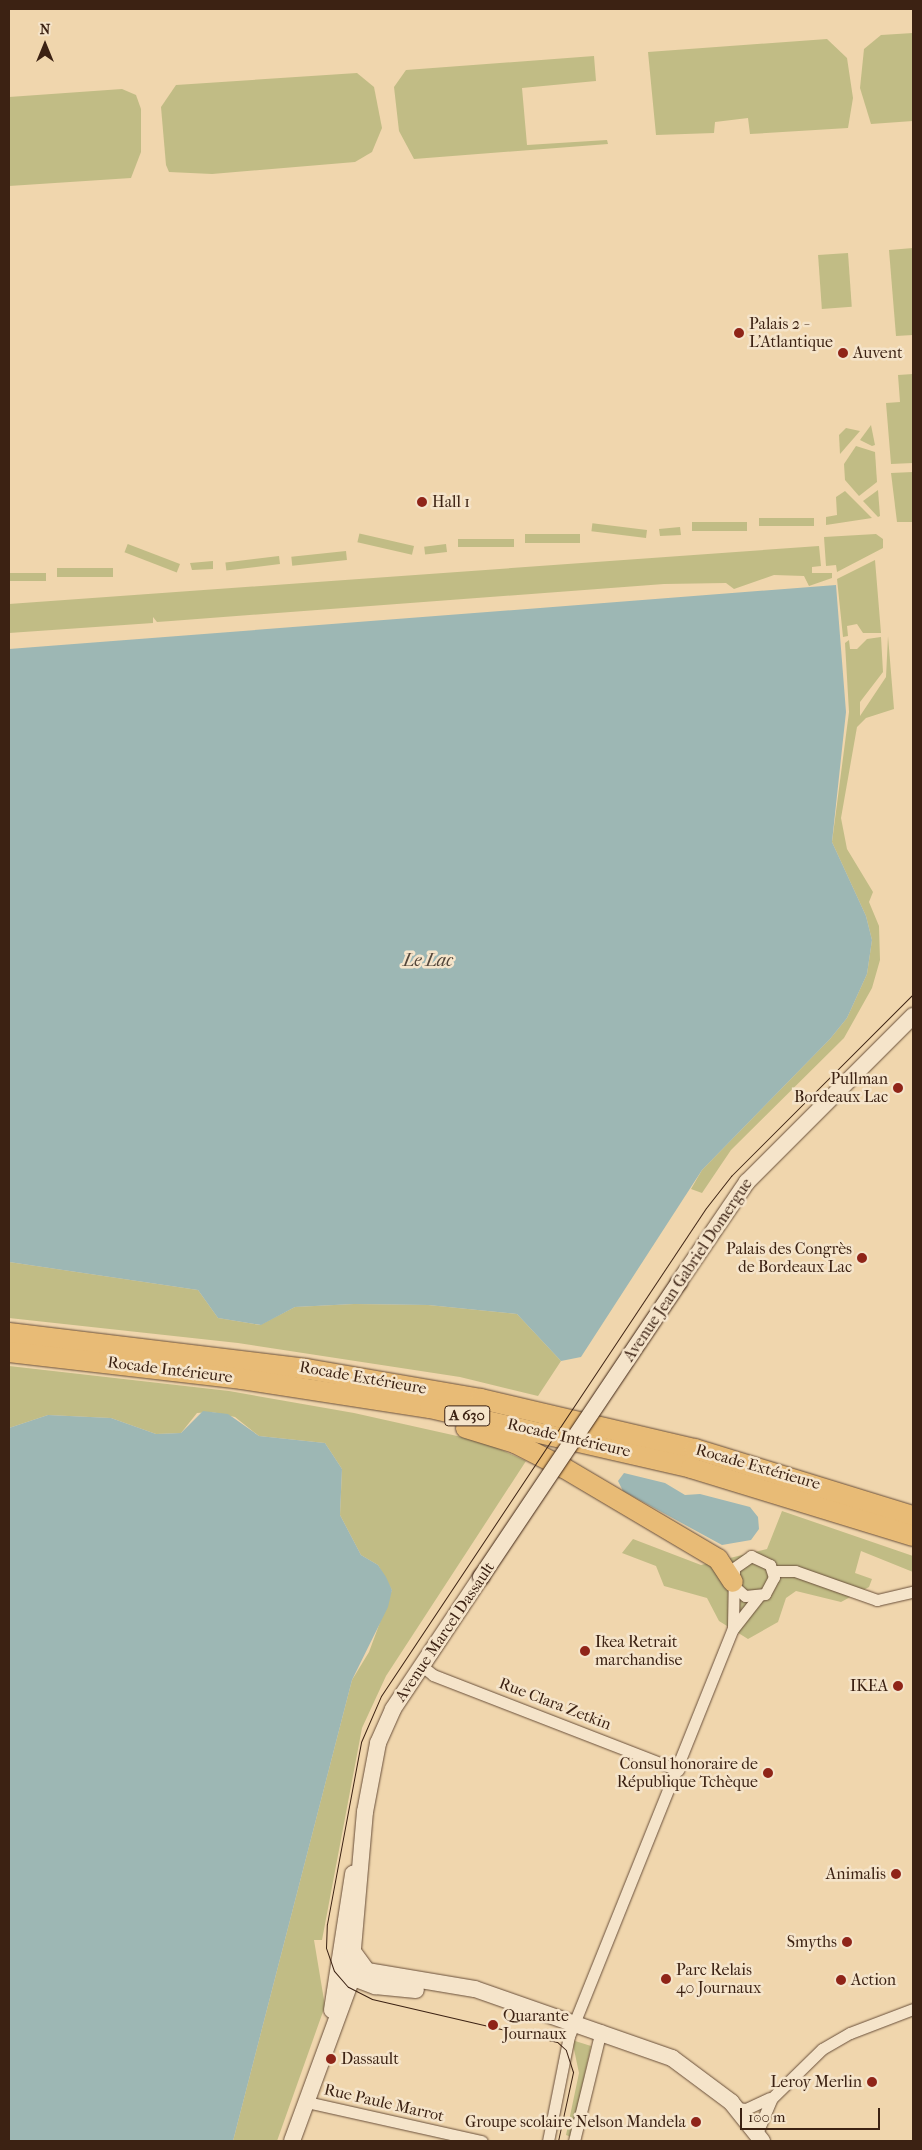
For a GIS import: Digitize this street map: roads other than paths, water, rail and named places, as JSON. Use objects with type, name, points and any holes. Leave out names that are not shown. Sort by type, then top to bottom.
[{"type":"highway","name":"Rocade Extérieure","points":[[9,1332],[307,1368],[481,1399],[695,1449],[913,1516]]},
{"type":"highway","name":"Rocade Intérieure","points":[[9,1352],[242,1379],[430,1408],[588,1441],[767,1489],[913,1536]]},
{"type":"highway","points":[[242,1379],[454,1424],[515,1443],[718,1559],[734,1584]]},
{"type":"street","name":"Avenue Jean Gabriel Domergue","points":[[580,1429],[747,1182],[913,1016]]},
{"type":"street","name":"Avenue Marcel Dassault","points":[[292,2141],[308,2102],[331,2034],[344,1981],[354,1952],[360,1856],[378,1743],[394,1709],[580,1429]]},
{"type":"street","points":[[548,2141],[569,2036],[579,2022],[733,1629],[759,1596],[772,1584],[773,1571],[765,1560],[751,1556],[734,1568],[733,1629]]},
{"type":"street","points":[[773,1571],[795,1571],[877,1600],[913,1592]]},
{"type":"street","points":[[734,1584],[746,1596],[759,1596]]},
{"type":"street","name":"Rue Clara Zetkin","points":[[422,1666],[433,1675],[678,1770]]},
{"type":"street","name":"Avenue Marcel Dassault","points":[[344,1981],[350,1887],[360,1856]]},
{"type":"street","points":[[354,1952],[367,1971],[475,1989],[494,1998],[579,2022],[672,2058],[706,2080],[736,2108],[760,2137]]},
{"type":"street","points":[[344,1981],[494,1998]]},
{"type":"street","points":[[344,1981],[430,1982]]},
{"type":"street","points":[[736,2108],[746,2109],[772,2098],[833,2042],[913,2009]]},
{"type":"street","points":[[574,2141],[601,2030]]},
{"type":"street","points":[[760,2137],[772,2098]]},
{"type":"street","name":"Rue Paule Marrot","points":[[308,2102],[482,2141]]},
{"type":"water","name":"Le Lac","points":[[836,585],[846,712],[832,842],[866,916],[872,940],[867,974],[847,1018],[830,1039],[702,1170],[581,1357],[561,1361],[517,1314],[428,1305],[354,1304],[295,1307],[261,1325],[218,1318],[198,1290],[9,1262],[9,649]]},
{"type":"water","points":[[203,1411],[228,1414],[259,1436],[325,1443],[342,1469],[340,1515],[361,1555],[378,1565],[386,1577],[392,1590],[388,1607],[352,1680],[233,2141],[9,2141],[9,1428],[48,1415],[111,1418],[156,1434],[181,1433]]},
{"type":"water","points":[[624,1473],[665,1483],[685,1495],[700,1494],[750,1507],[758,1517],[759,1529],[751,1540],[722,1545],[623,1491],[618,1481]]},
{"type":"tram line","points":[[558,2141],[573,2072],[566,2050],[557,2042],[372,1999],[348,1987],[334,1971],[326,1948],[327,1924],[361,1742],[381,1696],[706,1208],[731,1176],[913,994]]},
{"type":"place","name":"Palais 2 - L'Atlantique","points":[[739,333]]},
{"type":"place","name":"Auvent","points":[[843,353]]},
{"type":"place","name":"Hall 1","points":[[422,502]]},
{"type":"place","name":"Pullman Bordeaux Lac","points":[[898,1088]]},
{"type":"place","name":"Palais des Congrès de Bordeaux Lac","points":[[862,1258]]},
{"type":"place","name":"Ikea Retrait marchandise","points":[[585,1651]]},
{"type":"place","name":"IKEA","points":[[898,1686]]},
{"type":"place","name":"Consul honoraire de République Tchèque","points":[[768,1773]]},
{"type":"place","name":"Animalis","points":[[896,1874]]},
{"type":"place","name":"Smyths","points":[[847,1942]]},
{"type":"place","name":"Parc Relais 40 Journaux","points":[[666,1979]]},
{"type":"place","name":"Action","points":[[841,1980]]},
{"type":"place","name":"Quarante Journaux","points":[[493,2025]]},
{"type":"place","name":"Dassault","points":[[331,2059]]},
{"type":"place","name":"Leroy Merlin","points":[[872,2082]]},
{"type":"place","name":"Groupe scolaire Nelson Mandela","points":[[696,2122]]}]
